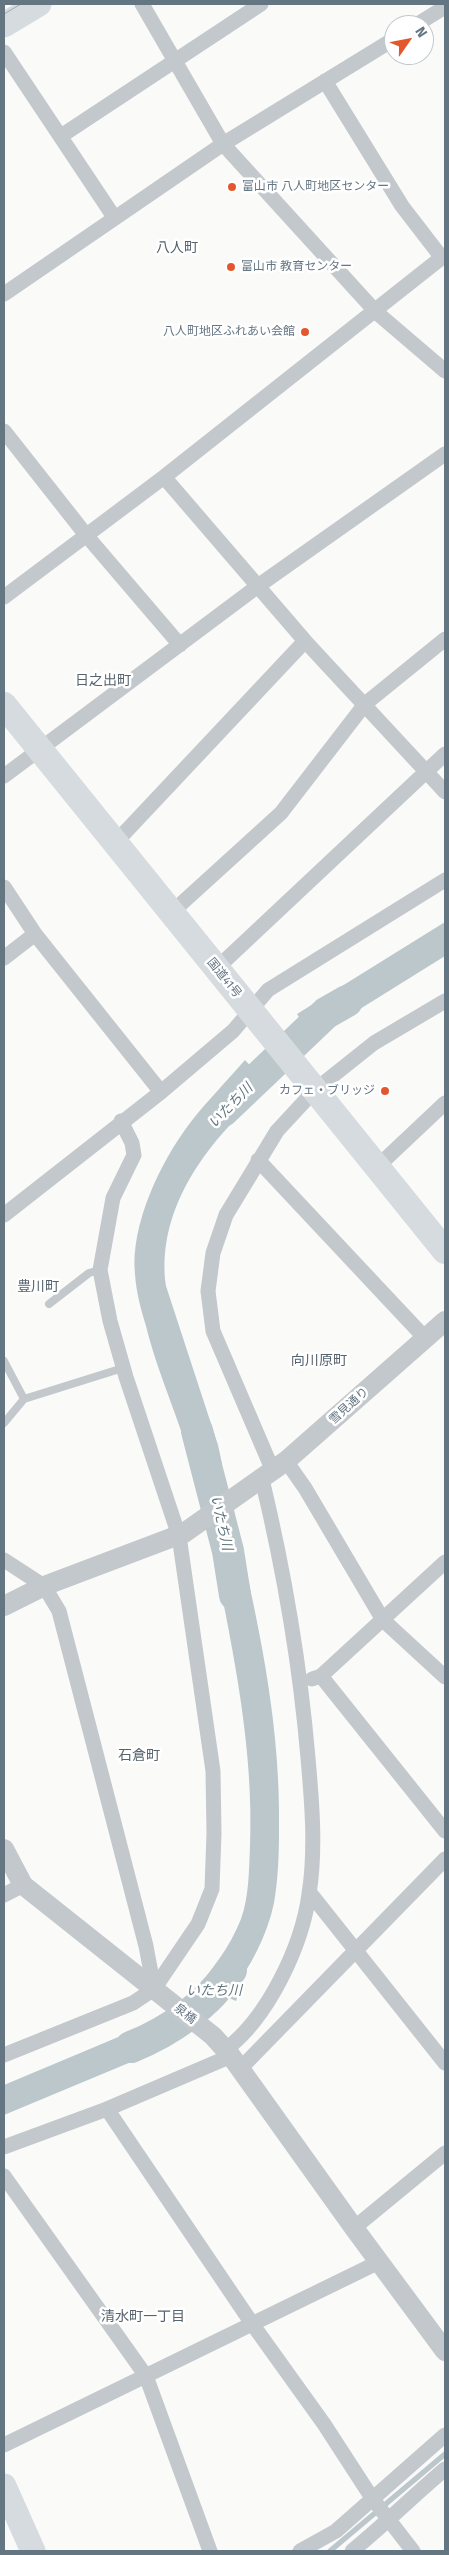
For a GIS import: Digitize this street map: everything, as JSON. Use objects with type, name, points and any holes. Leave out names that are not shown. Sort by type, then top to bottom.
[{"type":"highway","name":"国道41号","points":[[4,705],[41,748],[171,913],[445,1251]]},
{"type":"main road","points":[[4,25],[39,4]]},
{"type":"main road","points":[[4,2486],[32,2551]]},
{"type":"street","points":[[142,4],[223,144],[376,312],[445,371]]},
{"type":"street","points":[[61,136],[174,59],[261,4]]},
{"type":"street","points":[[432,15],[445,7]]},
{"type":"street","points":[[4,294],[223,144],[384,45]]},
{"type":"street","points":[[4,52],[114,217]]},
{"type":"street","points":[[4,597],[164,477],[376,312],[444,256],[402,206],[325,81]]},
{"type":"street","points":[[5,435],[86,535],[180,645]]},
{"type":"street","points":[[4,776],[258,586],[445,454]]},
{"type":"street","points":[[164,477],[305,641],[365,704],[425,773],[445,792]]},
{"type":"street","points":[[171,913],[281,813],[365,704],[445,639]]},
{"type":"street","points":[[115,843],[305,641]]},
{"type":"street","points":[[216,968],[445,754]]},
{"type":"street","points":[[4,1215],[121,1121],[161,1092],[233,1031],[268,990],[445,880]]},
{"type":"street","points":[[4,887],[35,934],[161,1092]]},
{"type":"street","points":[[4,958],[35,934]]},
{"type":"street","points":[[227,2053],[240,2039],[283,1975],[298,1941],[310,1893],[312,1811],[301,1684],[268,1475],[213,1331],[208,1291],[213,1253],[226,1215],[258,1160],[277,1131],[312,1086],[374,1043],[445,1001]]},
{"type":"street","points":[[376,1168],[445,1103]]},
{"type":"street","points":[[4,2055],[133,2003],[155,1990],[198,1924],[212,1889],[214,1833],[213,1771],[182,1534],[123,1368],[110,1321],[100,1270],[113,1198],[134,1155],[132,1143],[121,1121]]},
{"type":"street","points":[[258,1160],[425,1338]]},
{"type":"street","name":"雪見通り","points":[[182,1534],[268,1475],[445,1320]]},
{"type":"street","points":[[268,1475],[305,1488],[383,1620],[445,1677]]},
{"type":"street","points":[[4,1606],[44,1586],[182,1534]]},
{"type":"street","points":[[4,1560],[44,1586],[59,1611],[146,1946],[155,1990]]},
{"type":"street","points":[[301,1684],[321,1676],[445,1562]]},
{"type":"street","points":[[321,1676],[445,1831]]},
{"type":"street","points":[[4,1849],[23,1885],[4,1895]]},
{"type":"street","points":[[4,2147],[107,2109],[227,2053],[357,1950],[445,1858]]},
{"type":"street","name":"泉橋","points":[[23,1885],[155,1990],[227,2053],[445,2351]]},
{"type":"street","points":[[310,1893],[445,2062]]},
{"type":"street","points":[[107,2109],[252,2324],[324,2424],[372,2498],[413,2551]]},
{"type":"street","points":[[354,2228],[445,2153]]},
{"type":"street","points":[[4,2176],[146,2376],[210,2551]]},
{"type":"street","points":[[4,2445],[379,2262]]},
{"type":"street","points":[[300,2551],[336,2531],[445,2435]]},
{"type":"street","points":[[352,2551],[390,2520],[407,2501],[445,2469]]},
{"type":"lane","points":[[49,1304],[89,1273],[100,1270]]},
{"type":"lane","points":[[4,1361],[24,1399]]},
{"type":"lane","points":[[4,1423],[24,1399],[123,1368]]},
{"type":"water","points":[[445,922],[445,956],[315,1037],[310,1023],[304,1025],[297,1014]]},
{"type":"water","name":"いたち川","points":[[245,1060],[255,1071],[251,1074],[256,1081],[261,1078],[269,1088],[227,1128],[208,1151],[192,1175],[179,1201],[169,1228],[165,1256],[166,1286],[218,1445],[222,1464],[196,1482],[185,1442],[151,1346],[142,1314],[136,1280],[135,1255],[137,1235],[150,1194],[179,1138]]},
{"type":"water","name":"いたち川","points":[[240,1544],[263,1651],[273,1723],[279,1795],[278,1859],[274,1903],[263,1939],[252,1961],[232,1992],[237,1998],[236,2001],[229,1998],[216,2012],[191,1994],[226,1949],[241,1919],[246,1902],[250,1847],[250,1811],[246,1739],[229,1632],[215,1561]]},
{"type":"water","name":"いたち川","points":[[157,2017],[182,2037],[167,2047],[4,2115],[4,2085],[135,2030]]},
{"type":"waterway","name":"いたち川","points":[[223,1111],[326,1013],[347,1001]]},
{"type":"waterway","name":"いたち川","points":[[197,1431],[228,1551],[235,1595]]},
{"type":"waterway","name":"いたち川","points":[[131,2047],[159,2034],[187,2016],[211,1995],[231,1970]]},
{"type":"waterway","points":[[330,2551],[445,2454]]},
{"type":"tram line","points":[[4,14],[21,4]]},
{"type":"place","name":"富山市 八人町地区センター","points":[[232,187]]},
{"type":"place","name":"富山市 教育センター","points":[[231,267]]},
{"type":"place","name":"八人町地区ふれあい会館","points":[[305,332]]},
{"type":"place","name":"カフェ・ブリッジ","points":[[385,1091]]},
{"type":"district","name":"八人町","points":[[177,248]]},
{"type":"district","name":"日之出町","points":[[103,681]]},
{"type":"district","name":"豊川町","points":[[38,1287]]},
{"type":"district","name":"向川原町","points":[[319,1361]]},
{"type":"district","name":"石倉町","points":[[139,1756]]},
{"type":"district","name":"清水町一丁目","points":[[143,2317]]}]
